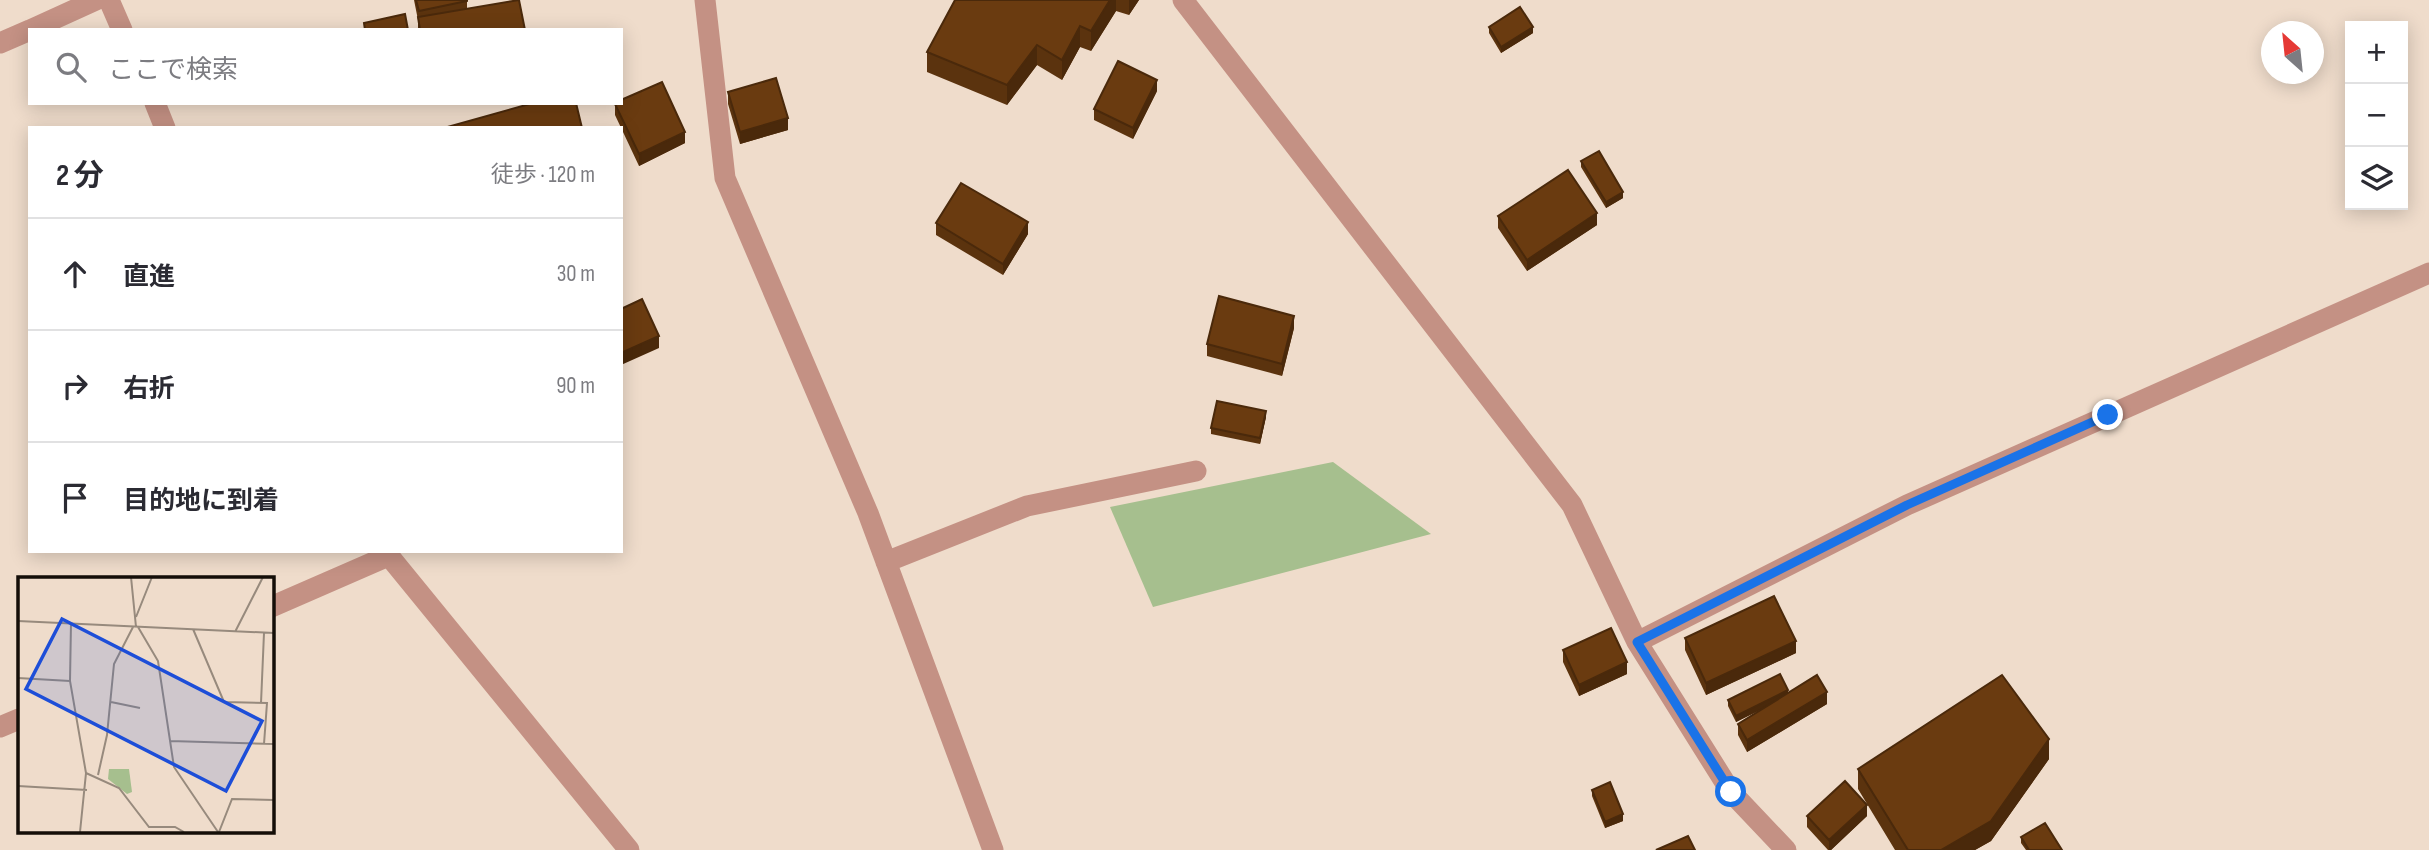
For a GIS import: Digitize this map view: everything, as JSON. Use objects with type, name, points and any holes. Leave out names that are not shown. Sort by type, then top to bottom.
[{"type":"street","points":[[34,28],[96,0]]},
{"type":"street","points":[[109,0],[121,28]]},
{"type":"street","points":[[705,0],[725,178],[868,513],[993,850]]},
{"type":"street","points":[[1183,0],[1572,505],[1637,642],[1731,792],[1786,850]]},
{"type":"street","points":[[0,43],[28,31]]},
{"type":"street","points":[[156,105],[164,126]]},
{"type":"street","points":[[1637,642],[1907,505],[2429,273]]},
{"type":"street","points":[[886,562],[1027,506],[1196,471]]},
{"type":"street","points":[[273,606],[387,553],[629,850]]},
{"type":"street","points":[[0,727],[18,719]]},
{"type":"green space","points":[[1333,462],[1431,534],[1153,607],[1110,507]]},
{"type":"building","points":[[416,0],[467,0],[467,1],[419,11]]},
{"type":"building","points":[[519,0],[525,28],[420,28],[418,17]]},
{"type":"building","points":[[955,0],[1110,0],[1091,31],[1080,26],[1062,60],[1037,45],[1007,85],[927,52]]},
{"type":"building","points":[[1520,7],[1533,27],[1501,47],[1489,27]]},
{"type":"building","points":[[405,14],[408,28],[365,28],[364,23]]},
{"type":"building","points":[[1118,61],[1157,80],[1133,128],[1094,109]]},
{"type":"building","points":[[776,78],[788,118],[740,132],[728,92]]},
{"type":"building","points":[[662,82],[685,132],[639,154],[615,105],[623,105],[623,99]]},
{"type":"building","points":[[526,105],[576,105],[582,126],[451,126]]},
{"type":"building","points":[[1599,151],[1623,192],[1606,202],[1581,161]]},
{"type":"building","points":[[1568,170],[1597,213],[1527,260],[1498,216]]},
{"type":"building","points":[[961,183],[1028,222],[1003,264],[936,223]]},
{"type":"building","points":[[1219,296],[1294,316],[1282,364],[1207,344]]},
{"type":"building","points":[[642,299],[659,336],[623,352],[623,308]]},
{"type":"building","points":[[1217,401],[1266,411],[1260,438],[1211,428]]},
{"type":"building","points":[[1774,596],[1796,641],[1706,683],[1685,638]]},
{"type":"building","points":[[1611,628],[1627,662],[1579,685],[1563,650]]},
{"type":"building","points":[[1780,674],[1788,690],[1736,716],[1728,700]]},
{"type":"building","points":[[1817,675],[1827,692],[1747,740],[1738,724]]},
{"type":"building","points":[[2002,675],[2049,739],[1991,821],[1941,850],[1908,850],[1858,769]]},
{"type":"building","points":[[1845,781],[1867,805],[1829,840],[1807,816]]},
{"type":"building","points":[[1610,782],[1623,814],[1605,822],[1592,790]]},
{"type":"building","points":[[2045,823],[2062,850],[2029,850],[2021,837]]},
{"type":"building","points":[[1688,836],[1695,850],[1656,850]]},
{"type":"route","points":[[1731,792],[1637,642],[1907,505],[2108,415]]}]
